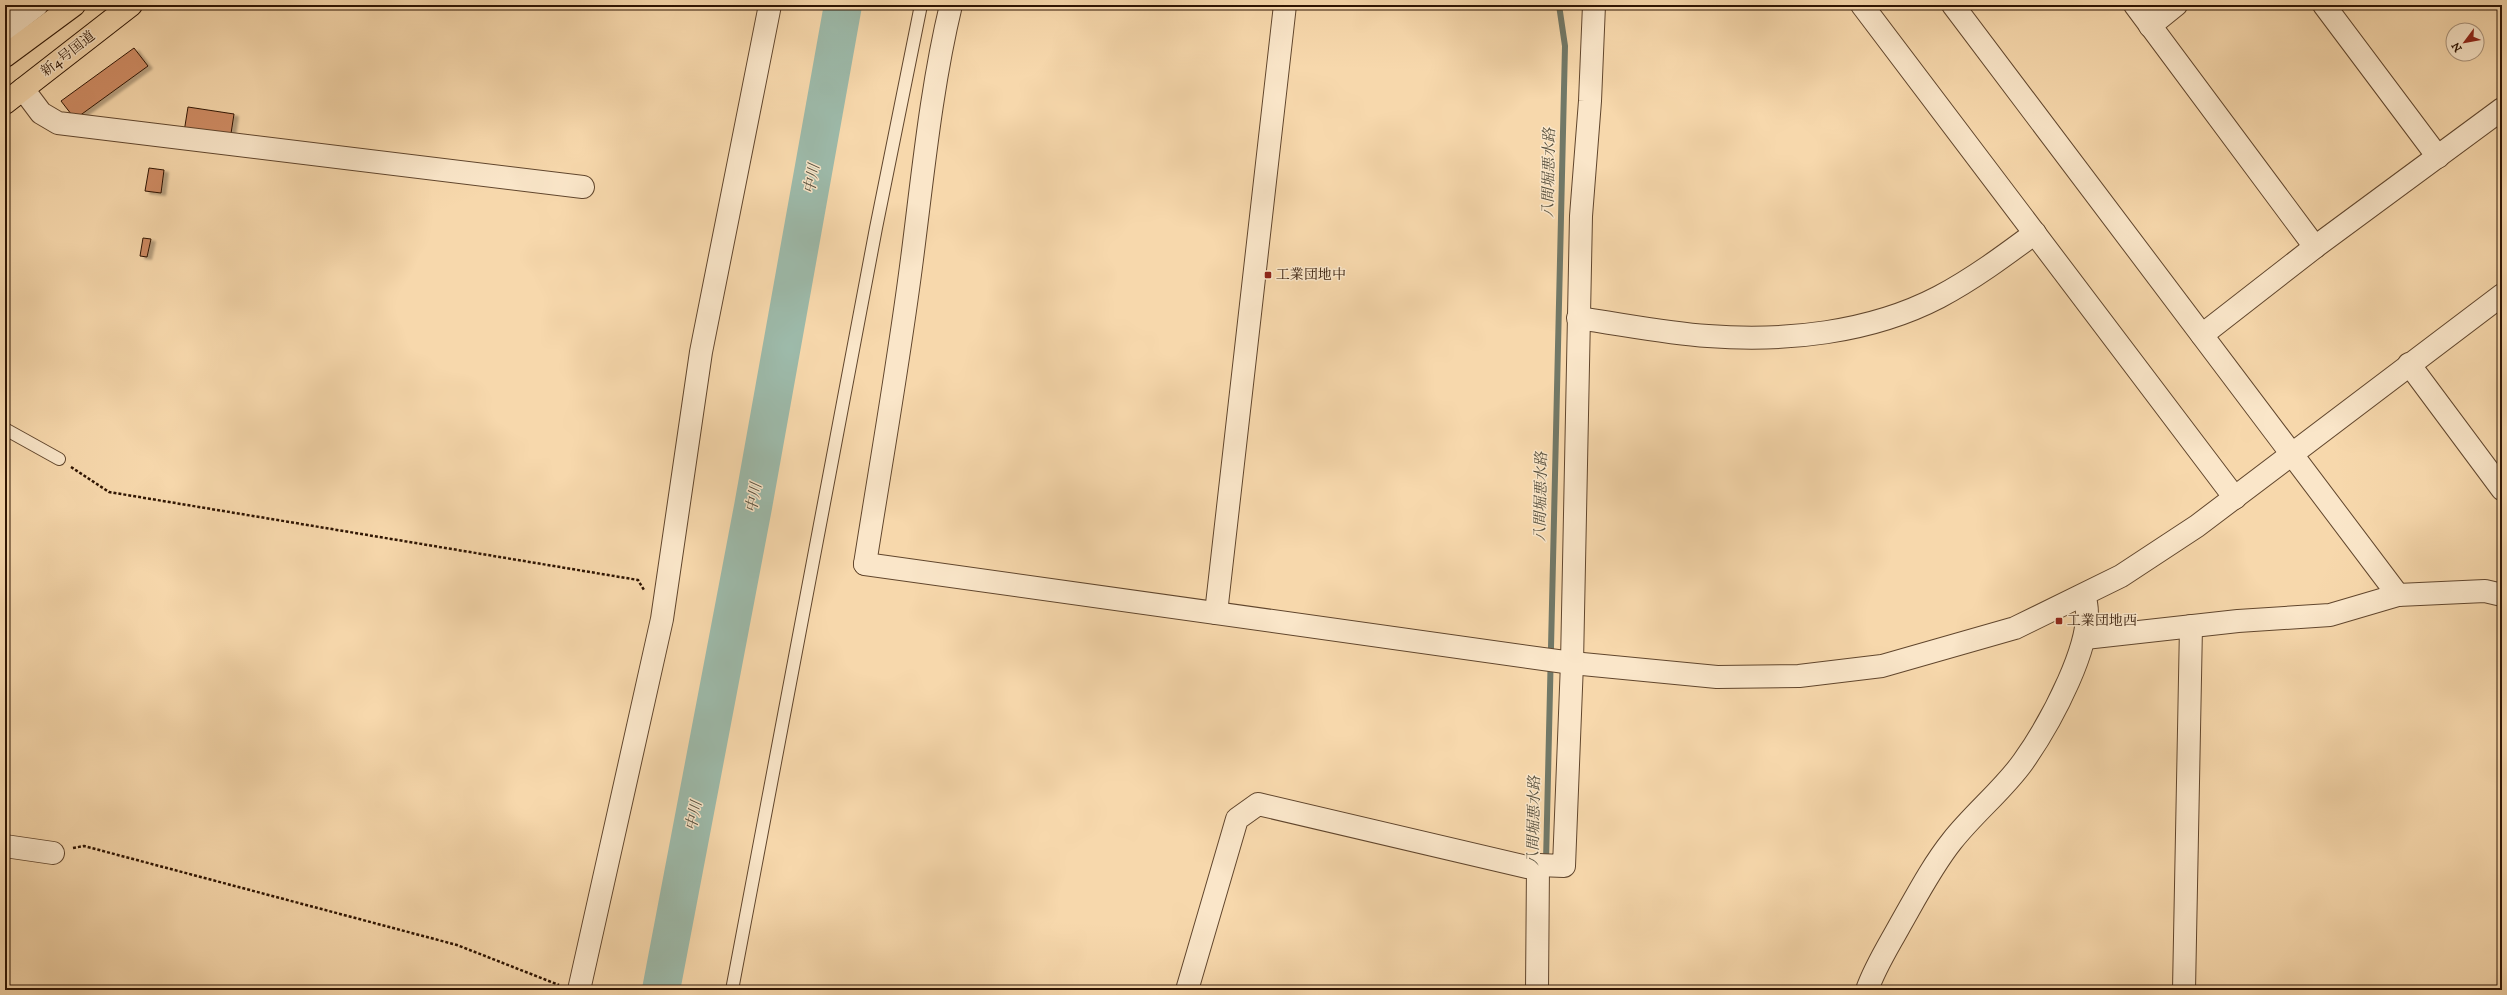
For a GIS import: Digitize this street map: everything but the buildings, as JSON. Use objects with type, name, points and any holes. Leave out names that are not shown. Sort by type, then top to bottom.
[{"type":"highway","points":[[5,56],[74,5]]},
{"type":"highway","name":"新4号国道","points":[[5,103],[131,5]]},
{"type":"street","points":[[12,18],[37,5]]},
{"type":"street","points":[[571,989],[662,619],[701,352],[770,5]]},
{"type":"street","points":[[951,5],[943,40],[923,169],[912,260],[865,564],[1568,663],[1717,677],[1799,676],[1882,666],[2015,628],[2084,596],[2157,554],[2235,498],[2502,294]]},
{"type":"street","points":[[1216,613],[1285,5]]},
{"type":"street","points":[[1187,990],[1237,819],[1258,804],[1527,867],[1546,865],[1564,866],[1568,663],[1581,216],[1590,101],[1594,5]]},
{"type":"street","points":[[1862,5],[2235,498]]},
{"type":"street","points":[[1953,5],[2398,595]]},
{"type":"street","points":[[2135,5],[2315,247]]},
{"type":"street","points":[[2150,26],[2176,5]]},
{"type":"street","points":[[2324,5],[2438,157]]},
{"type":"street","points":[[23,89],[41,113],[58,123],[584,187]]},
{"type":"street","points":[[2202,335],[2315,247],[2502,109]]},
{"type":"street","points":[[1578,318],[1707,336],[1756,338],[1808,335],[1859,326],[1897,314],[1938,297],[1983,271],[2035,233]]},
{"type":"street","points":[[2409,364],[2501,485]]},
{"type":"street","points":[[2084,638],[2238,621],[2330,615],[2398,595],[2485,591],[2502,595]]},
{"type":"street","points":[[1867,990],[1872,974],[1916,896],[1952,841],[2023,762],[2062,698],[2084,638],[2088,605],[2084,596]]},
{"type":"street","points":[[2184,990],[2191,626]]},
{"type":"street","points":[[5,846],[53,853]]},
{"type":"street","points":[[1537,990],[1546,865]]},
{"type":"lane","points":[[732,990],[874,236],[921,5]]},
{"type":"lane","points":[[5,428],[59,459]]},
{"type":"path","points":[[59,459],[109,492],[638,580],[662,619]]},
{"type":"path","points":[[53,853],[84,846],[457,945],[571,989]]},
{"type":"waterway","name":"中川","points":[[661,990],[753,507],[843,5]]},
{"type":"waterway","name":"八間堀悪水路","points":[[1546,862],[1565,46],[1559,5]]},
{"type":"place","name":"工業団地中","points":[[1268,275]]},
{"type":"place","name":"工業団地西","points":[[2059,621]]}]
